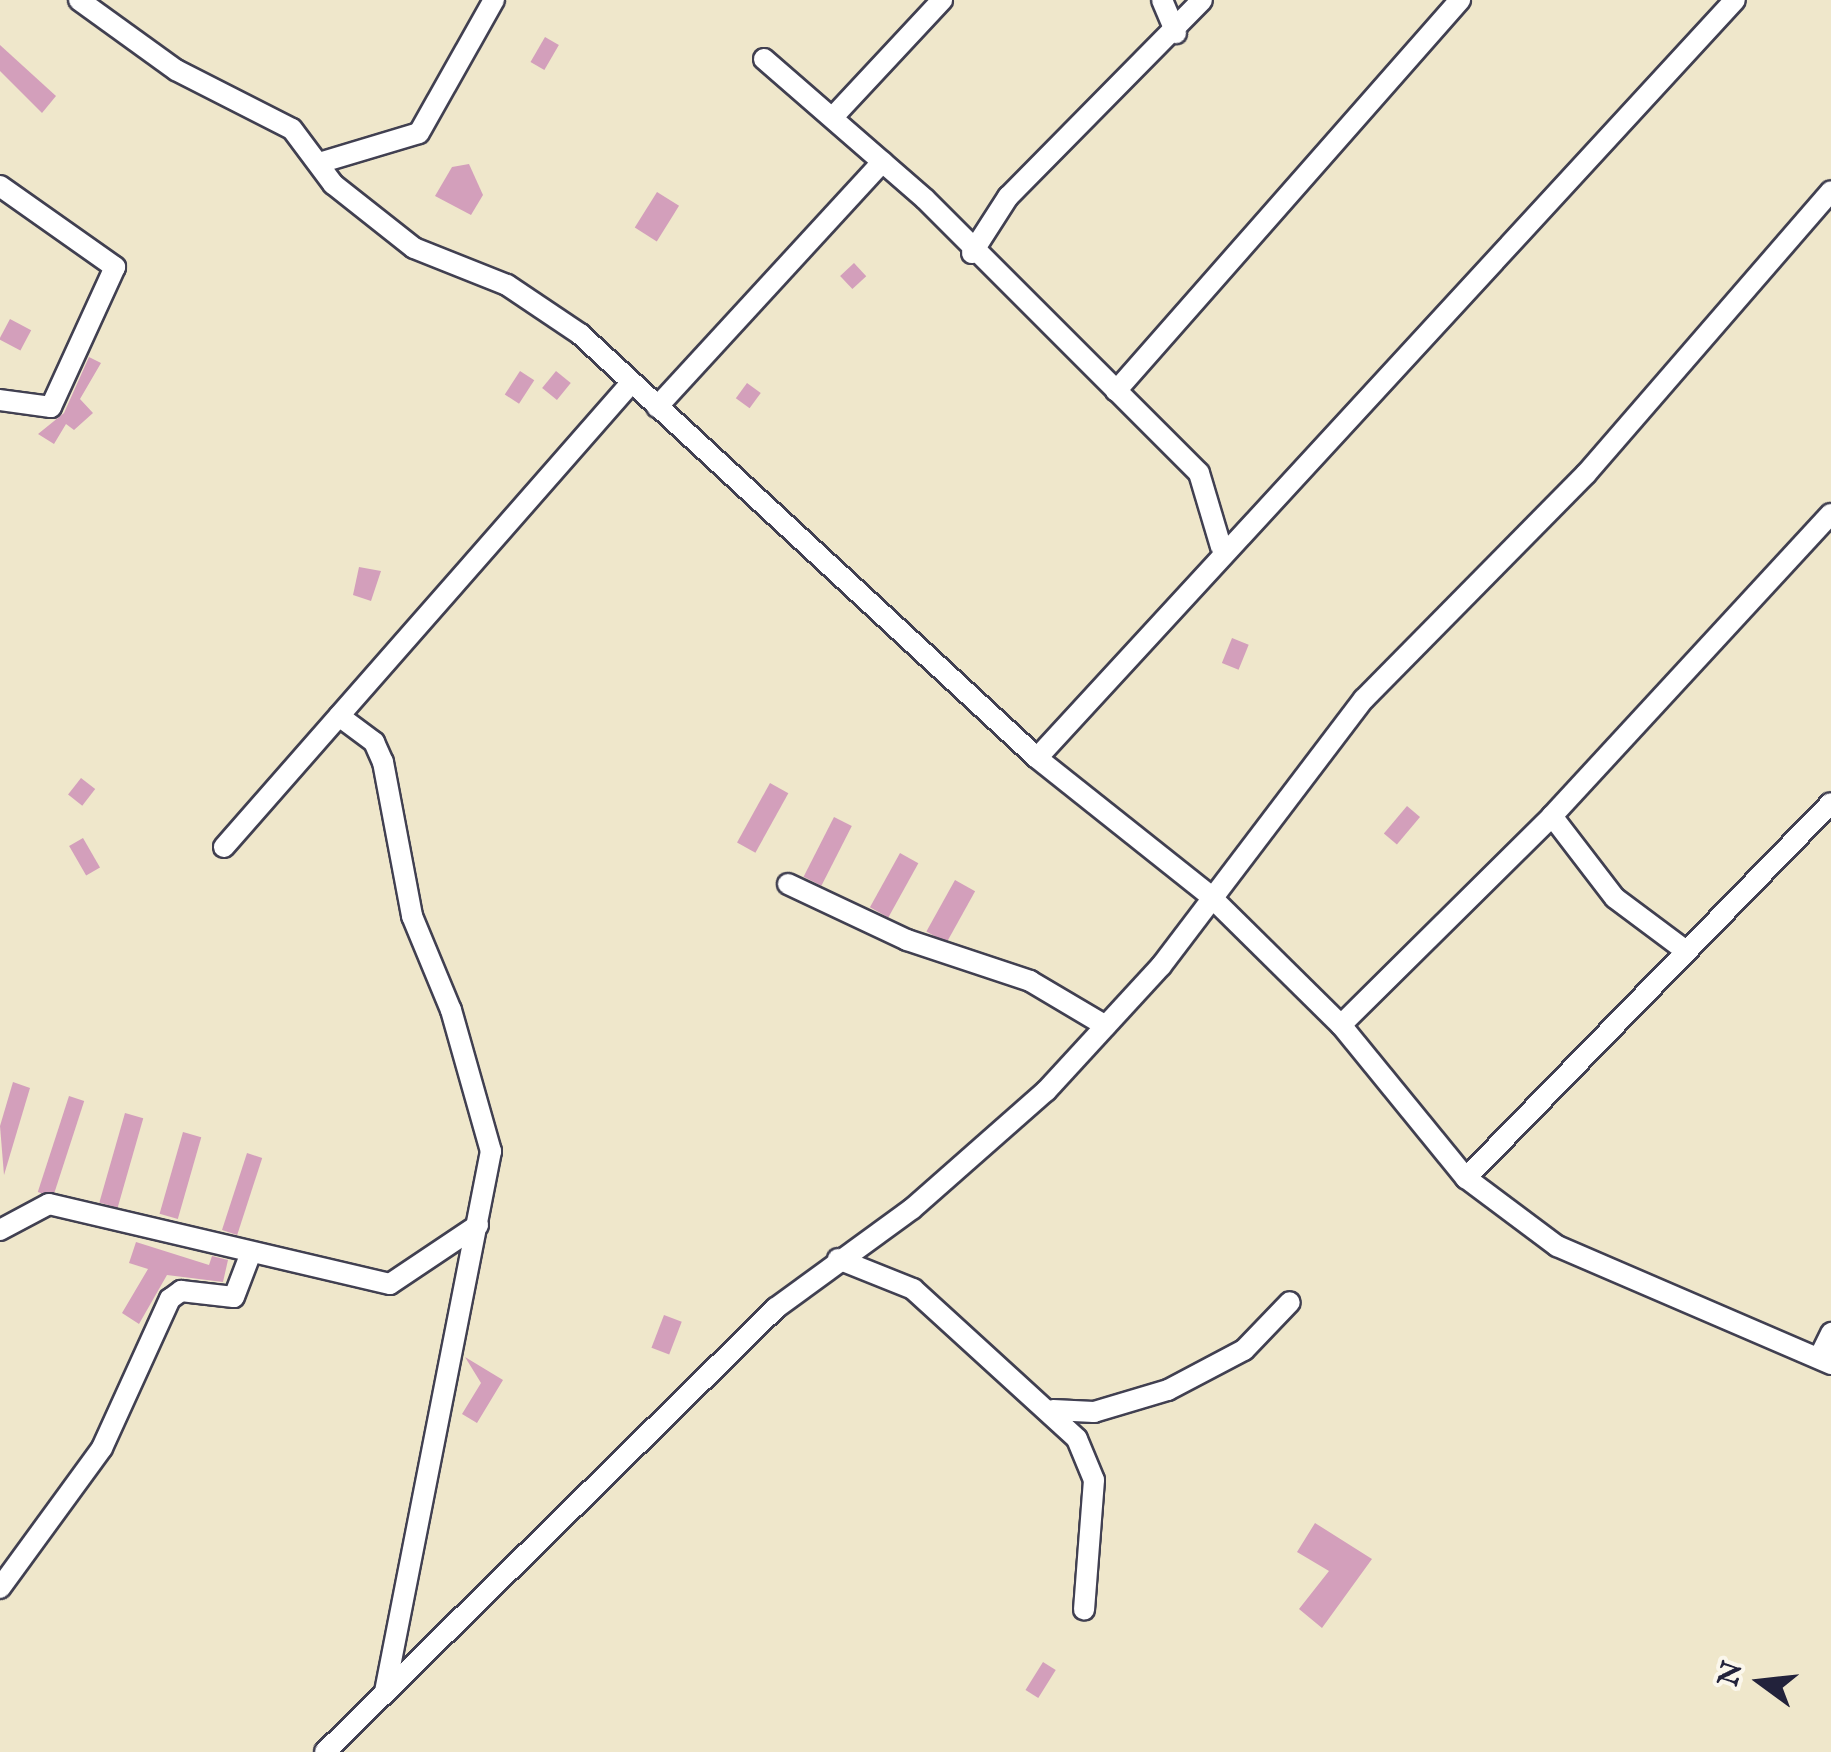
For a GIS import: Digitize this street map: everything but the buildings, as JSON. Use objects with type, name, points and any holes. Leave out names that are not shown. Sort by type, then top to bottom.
[{"type":"street","points":[[79,0],[176,70],[292,129],[319,163],[388,230],[507,286],[580,334],[1036,758],[1208,894],[1341,1025],[1466,1178],[1557,1246],[1825,1361],[1831,1333]]},
{"type":"street","points":[[319,163],[419,134],[494,0]]},
{"type":"street","points":[[833,117],[942,0]]},
{"type":"street","points":[[1162,0],[1176,33]]},
{"type":"street","points":[[972,253],[1008,197],[1176,33],[1202,0]]},
{"type":"street","points":[[1116,391],[1460,0]]},
{"type":"street","points":[[1036,758],[1221,547],[1735,0]]},
{"type":"street","points":[[764,59],[882,162],[1199,473],[1221,547]]},
{"type":"street","points":[[657,407],[882,162]]},
{"type":"street","points":[[0,186],[115,267],[51,408],[0,400]]},
{"type":"street","points":[[325,1752],[614,1464],[838,1259],[912,1209],[1106,1026],[1364,698],[1612,445],[1831,192]]},
{"type":"street","points":[[224,848],[631,383]]},
{"type":"street","points":[[1341,1025],[1552,816],[1831,514]]},
{"type":"street","points":[[339,716],[374,742],[384,762],[412,916],[488,1130],[478,1225],[385,1694]]},
{"type":"street","points":[[1466,1178],[1682,948],[1831,804]]},
{"type":"street","points":[[1552,816],[1615,898],[1682,948]]},
{"type":"street","points":[[788,884],[907,940],[1030,981],[1106,1026]]},
{"type":"street","points":[[0,1230],[49,1204],[250,1255],[390,1284],[478,1225]]},
{"type":"street","points":[[0,1588],[102,1448],[170,1299],[181,1291],[234,1297],[250,1255]]},
{"type":"street","points":[[838,1259],[912,1289],[1053,1410],[1094,1480],[1084,1610]]},
{"type":"street","points":[[1053,1410],[1094,1412],[1168,1390],[1244,1350],[1290,1302]]}]
